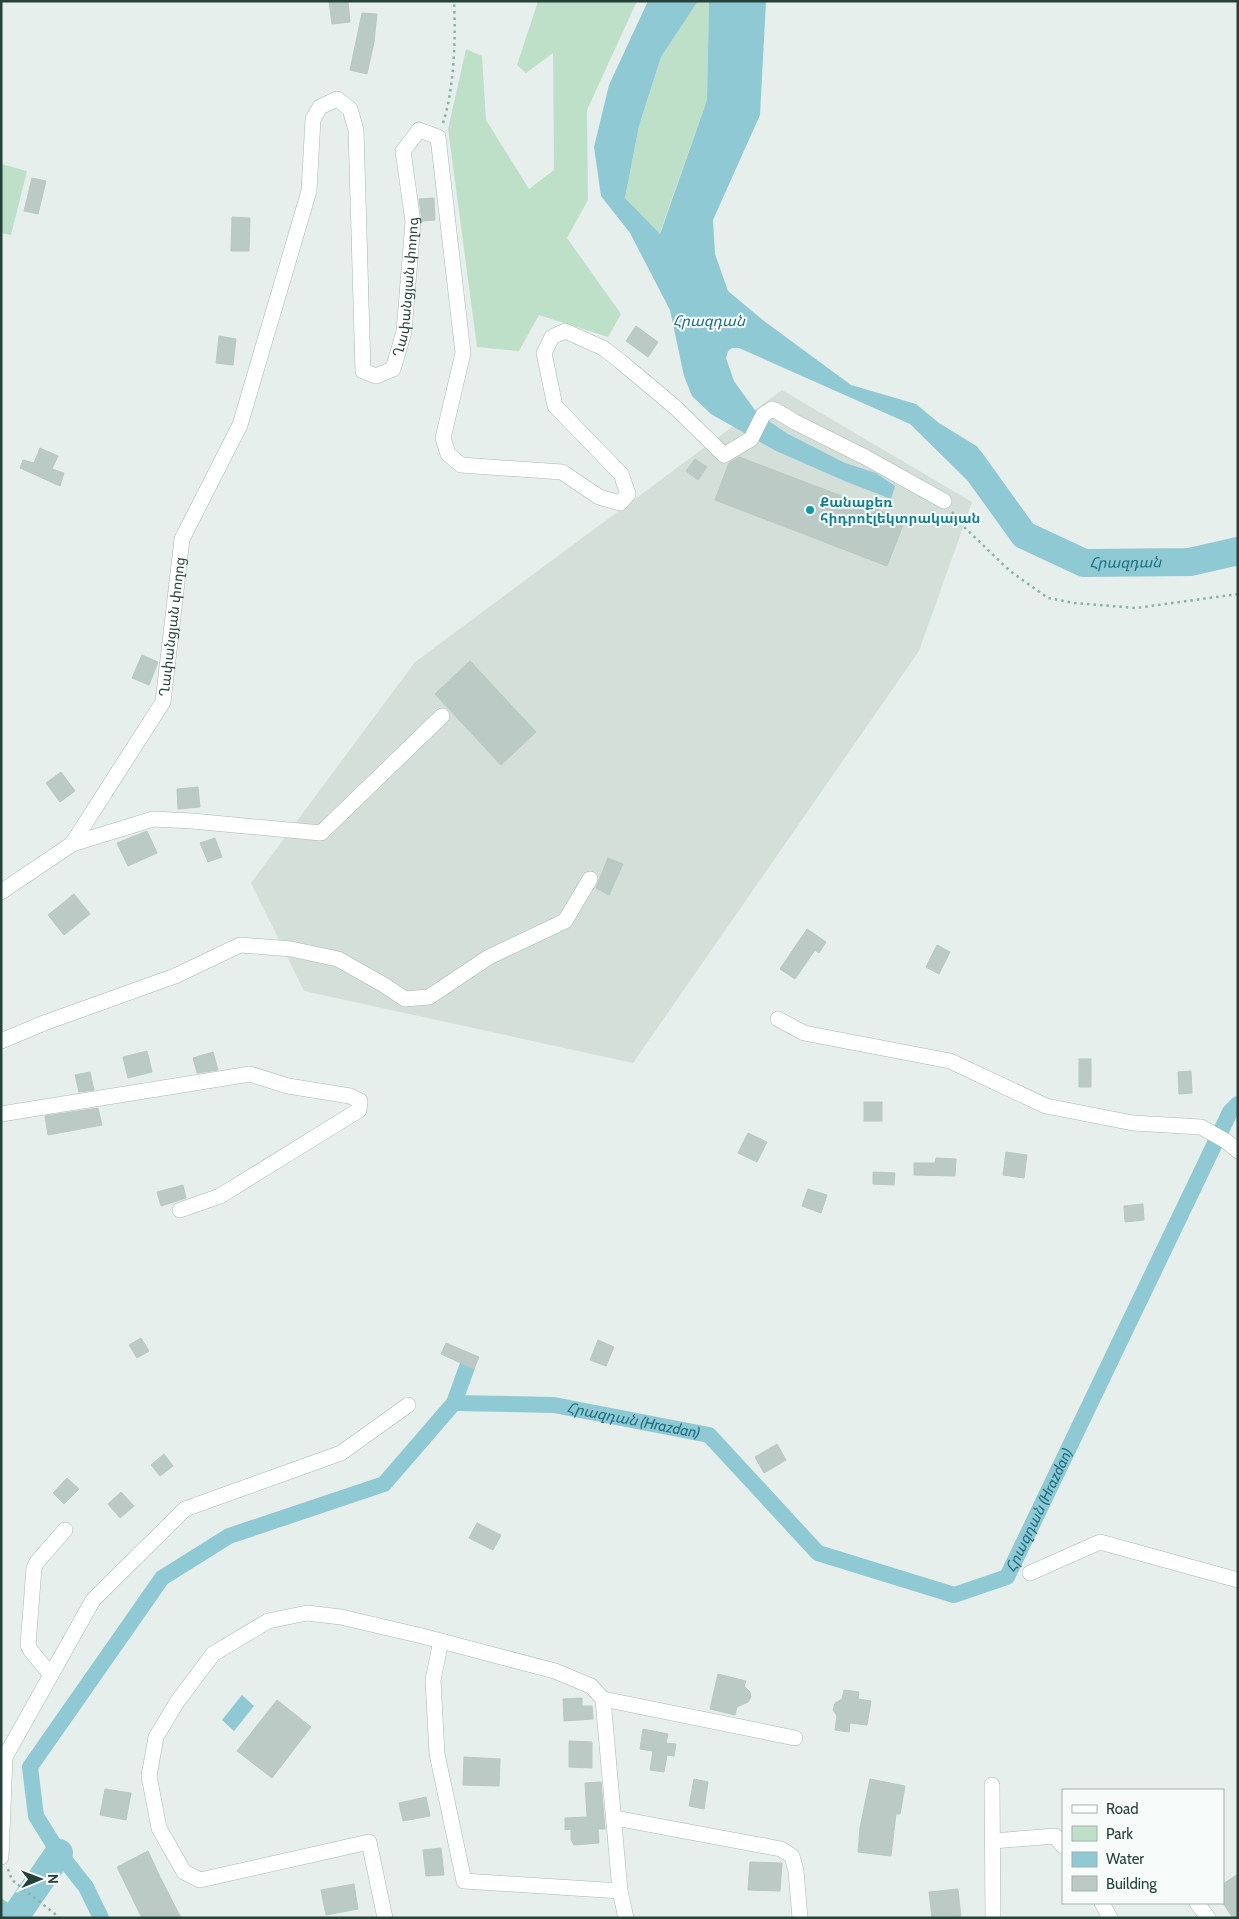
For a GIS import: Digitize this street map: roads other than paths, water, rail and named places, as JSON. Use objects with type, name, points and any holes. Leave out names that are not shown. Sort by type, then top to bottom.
[{"type":"street","name":"Ղափանցյան փողոց","points":[[1,892],[72,844],[163,702],[182,539],[240,425],[309,191],[313,119],[320,107],[337,99],[350,109],[356,130],[363,371],[376,376],[393,369],[404,332],[413,222],[403,151],[419,130],[438,137],[463,353],[444,438],[448,454],[461,465],[562,472],[599,496],[620,503],[628,494],[621,474],[555,406],[544,353],[552,337],[565,331],[603,348],[620,361],[676,408],[724,455],[751,438],[763,415],[772,409],[865,457],[944,501]]},
{"type":"street","points":[[72,844],[153,819],[321,833],[442,716]]},
{"type":"street","points":[[1,1041],[44,1023],[175,976],[240,946],[291,949],[338,959],[405,999],[429,997],[489,957],[565,921],[590,879]]},
{"type":"street","points":[[778,1019],[804,1033],[950,1062],[1046,1106],[1133,1123],[1201,1126],[1226,1141],[1238,1152]]},
{"type":"street","points":[[1,1114],[250,1074],[288,1086],[350,1096],[360,1101],[359,1110],[220,1196],[180,1210]]},
{"type":"street","points":[[1,1857],[5,1757],[93,1600],[185,1509],[341,1454],[408,1406]]},
{"type":"street","points":[[51,1675],[30,1651],[28,1645],[33,1576],[37,1562],[65,1530]]},
{"type":"street","points":[[1030,1573],[1100,1542],[1238,1580]]},
{"type":"street","points":[[385,1918],[369,1842],[200,1880],[184,1872],[159,1828],[150,1776],[156,1737],[177,1702],[213,1654],[268,1621],[307,1613],[341,1617],[555,1671],[591,1686],[603,1699],[795,1738]]},
{"type":"street","points":[[441,1641],[432,1680],[438,1754],[464,1881],[620,1891]]},
{"type":"street","points":[[603,1699],[620,1891],[626,1918]]},
{"type":"street","points":[[992,1785],[993,1918]]},
{"type":"street","points":[[615,1818],[781,1849],[792,1856],[796,1871],[800,1918]]},
{"type":"street","points":[[993,1841],[1055,1836],[1062,1845]]},
{"type":"street","points":[[1103,1904],[1110,1918]]},
{"type":"street","points":[[1198,1904],[1208,1918]]},
{"type":"water","name":"Հրազդան","points":[[648,1],[698,1],[661,57],[639,126],[625,198],[660,234],[707,100],[709,1],[766,1],[760,115],[713,220],[715,254],[728,291],[764,321],[851,385],[916,404],[939,423],[978,447],[993,490],[970,483],[910,424],[739,348],[732,348],[728,351],[726,358],[734,381],[757,413],[788,434],[845,463],[876,473],[895,486],[891,499],[776,451],[711,414],[692,396],[684,376],[670,310],[630,233],[601,196],[594,147],[609,85]]},
{"type":"water","points":[[242,1695],[254,1706],[234,1731],[222,1720]]},
{"type":"water","points":[[1,1898],[29,1918],[1,1918]]},
{"type":"waterway","name":"Հրազդան","points":[[970,460],[1024,535],[1084,563],[1190,562],[1238,551]]},
{"type":"waterway","name":"Հրազդան (Hrazdan)","points":[[454,1403],[554,1405],[709,1435],[818,1553],[954,1595],[1007,1577],[1230,1112],[1238,1104]]},
{"type":"waterway","points":[[101,1918],[86,1887],[59,1853],[36,1816],[30,1767],[162,1578],[229,1536],[384,1484],[454,1403],[467,1367]]},
{"type":"waterway","points":[[19,1911],[59,1853]]},
{"type":"place","name":"Քանաքեռ հիդրոէլեկտրակայան","points":[[810,510]]}]
